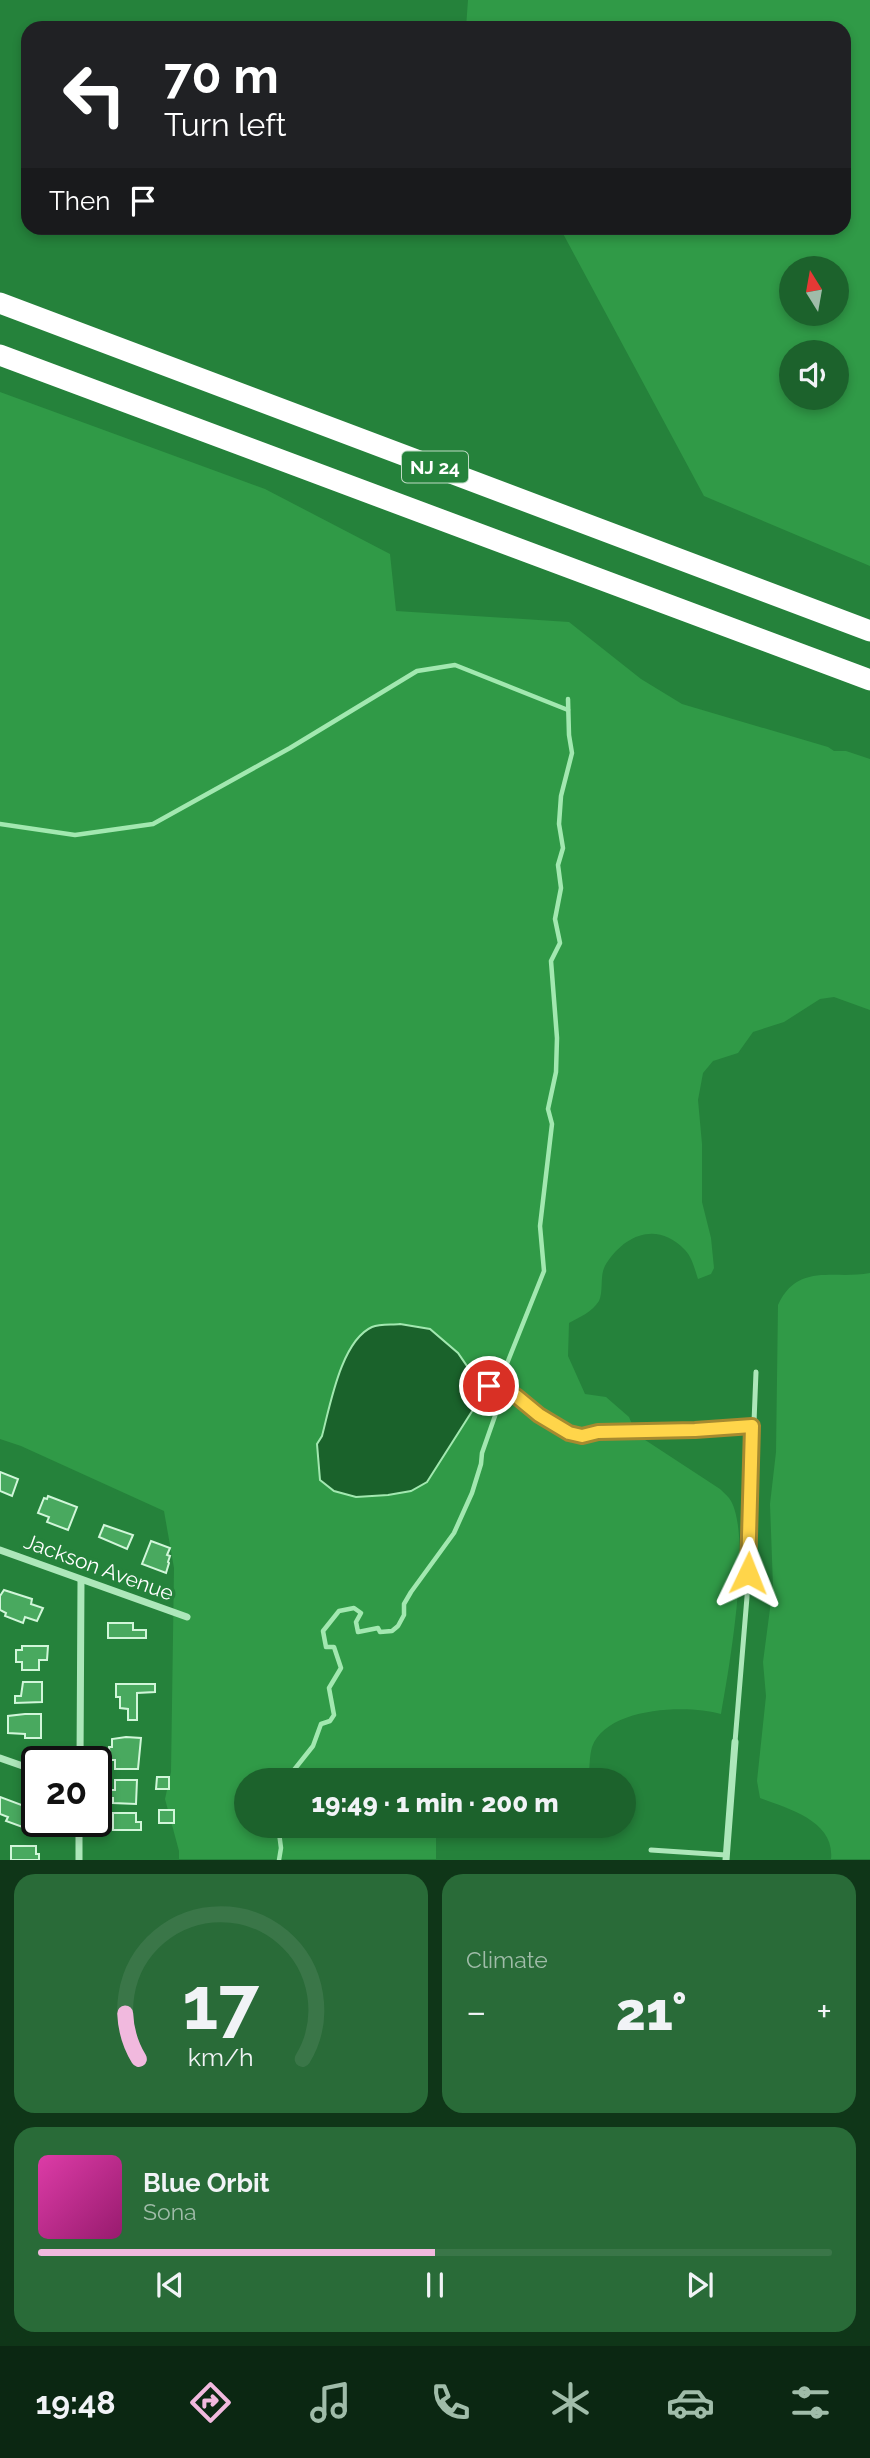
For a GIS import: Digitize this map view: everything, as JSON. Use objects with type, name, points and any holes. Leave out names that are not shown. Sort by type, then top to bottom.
[{"type":"highway","name":"NJ 24","points":[[0,303],[870,631]]},
{"type":"highway","name":"NJ 24","points":[[0,355],[870,680]]},
{"type":"street","name":"Jackson Avenue","points":[[0,1550],[187,1617]]},
{"type":"street","points":[[80,1746],[81,1580]]},
{"type":"street","points":[[726,1857],[735,1742]]},
{"type":"street","points":[[0,1758],[21,1765]]},
{"type":"street","points":[[79,1837],[79,1860]]},
{"type":"lane","points":[[735,1742],[747,1597],[756,1372]]},
{"type":"lane","points":[[489,1386],[516,1396],[539,1415],[569,1433],[582,1436],[598,1432],[752,1426]]},
{"type":"lane","points":[[651,1850],[726,1857]]},
{"type":"lane","points":[[681,1860],[682,1852]]},
{"type":"shaded area","points":[[468,0],[870,0],[870,566],[704,496],[564,235],[851,235],[851,21],[466,21]]},
{"type":"shaded area","points":[[0,392],[265,489],[390,554],[396,611],[569,622],[641,679],[682,704],[834,751],[846,751],[870,759],[870,1010],[834,997],[820,999],[784,1022],[753,1032],[738,1053],[713,1061],[703,1073],[698,1100],[702,1144],[702,1202],[711,1238],[714,1268],[711,1274],[698,1279],[690,1256],[675,1241],[653,1234],[642,1235],[623,1245],[614,1254],[604,1268],[599,1301],[589,1311],[569,1323],[568,1356],[585,1394],[606,1397],[629,1417],[636,1434],[720,1489],[731,1501],[737,1519],[739,1573],[733,1637],[721,1714],[669,1709],[630,1716],[600,1734],[592,1747],[589,1768],[234,1768],[234,1838],[436,1838],[436,1859],[179,1859],[165,1799],[171,1772],[174,1568],[164,1511],[0,1439]],"holes":[[[471,1372],[476,1405],[427,1482],[411,1491],[320,1480],[317,1445],[331,1401]]]},
{"type":"shaded area","points":[[870,1273],[870,1859],[831,1859],[826,1835],[818,1826],[796,1812],[760,1798],[757,1781],[766,1696],[763,1662],[773,1586],[770,1504],[776,1452],[778,1305],[786,1292],[806,1278]]},
{"type":"shaded area","points":[[400,1324],[430,1329],[458,1353],[471,1372],[476,1405],[427,1482],[411,1491],[388,1495],[356,1497],[334,1491],[320,1480],[317,1444],[322,1436],[338,1376],[352,1346],[361,1334],[375,1326]]},
{"type":"building","points":[[0,1472],[18,1479],[12,1496],[0,1491]]},
{"type":"building","points":[[48,1496],[77,1507],[68,1530],[47,1522],[49,1517],[38,1513],[44,1498],[47,1499]]},
{"type":"building","points":[[104,1525],[133,1535],[127,1549],[99,1537]]},
{"type":"building","points":[[151,1541],[170,1548],[166,1573],[142,1564]]},
{"type":"building","points":[[4,1590],[32,1599],[31,1604],[43,1608],[37,1621],[25,1617],[23,1623],[5,1616],[6,1613],[0,1610],[0,1596]]},
{"type":"building","points":[[108,1623],[133,1623],[133,1630],[146,1630],[146,1638],[108,1638]]},
{"type":"building","points":[[22,1646],[48,1646],[47,1660],[39,1660],[39,1670],[22,1670],[22,1662],[16,1662],[16,1650],[22,1650]]},
{"type":"building","points":[[23,1682],[42,1682],[42,1702],[15,1703],[15,1696],[21,1696]]},
{"type":"building","points":[[116,1684],[155,1684],[155,1692],[137,1693],[137,1720],[128,1720],[128,1709],[120,1708],[120,1697],[116,1697]]},
{"type":"building","points":[[41,1714],[41,1738],[25,1738],[25,1734],[8,1733],[8,1716]]},
{"type":"building","points":[[141,1738],[138,1769],[115,1769],[112,1739]]},
{"type":"building","points":[[157,1777],[169,1777],[169,1789],[156,1789]]},
{"type":"building","points":[[115,1780],[137,1780],[136,1804],[113,1803],[112,1790],[115,1790]]},
{"type":"building","points":[[0,1797],[21,1805],[21,1826],[6,1821],[8,1817],[0,1814]]},
{"type":"building","points":[[159,1810],[174,1810],[174,1823],[159,1823]]},
{"type":"building","points":[[113,1813],[136,1813],[136,1822],[141,1822],[141,1830],[113,1830]]},
{"type":"building","points":[[11,1846],[36,1846],[39,1860],[11,1860]]},
{"type":"waterway","points":[[0,824],[75,835],[153,824],[290,748],[417,671],[455,665],[568,710]]},
{"type":"waterway","points":[[296,1768],[313,1746],[321,1724],[330,1721],[334,1715],[329,1688],[341,1668],[334,1647],[326,1647],[323,1631],[339,1611],[354,1608],[361,1613],[356,1622],[358,1632],[378,1628],[380,1632],[392,1631],[398,1626],[404,1615],[404,1604],[454,1533],[472,1493],[482,1453],[502,1396],[502,1376],[544,1271],[540,1226],[552,1124],[548,1109],[556,1072],[557,1038],[551,961],[560,943],[555,919],[561,888],[558,865],[563,848],[559,824],[561,796],[572,753],[568,699]]},
{"type":"waterway","points":[[279,1860],[280,1838]]},
{"type":"route","points":[[489,1386],[516,1396],[539,1415],[569,1433],[582,1436],[598,1432],[649,1429],[695,1430],[752,1426],[748,1573]]}]
